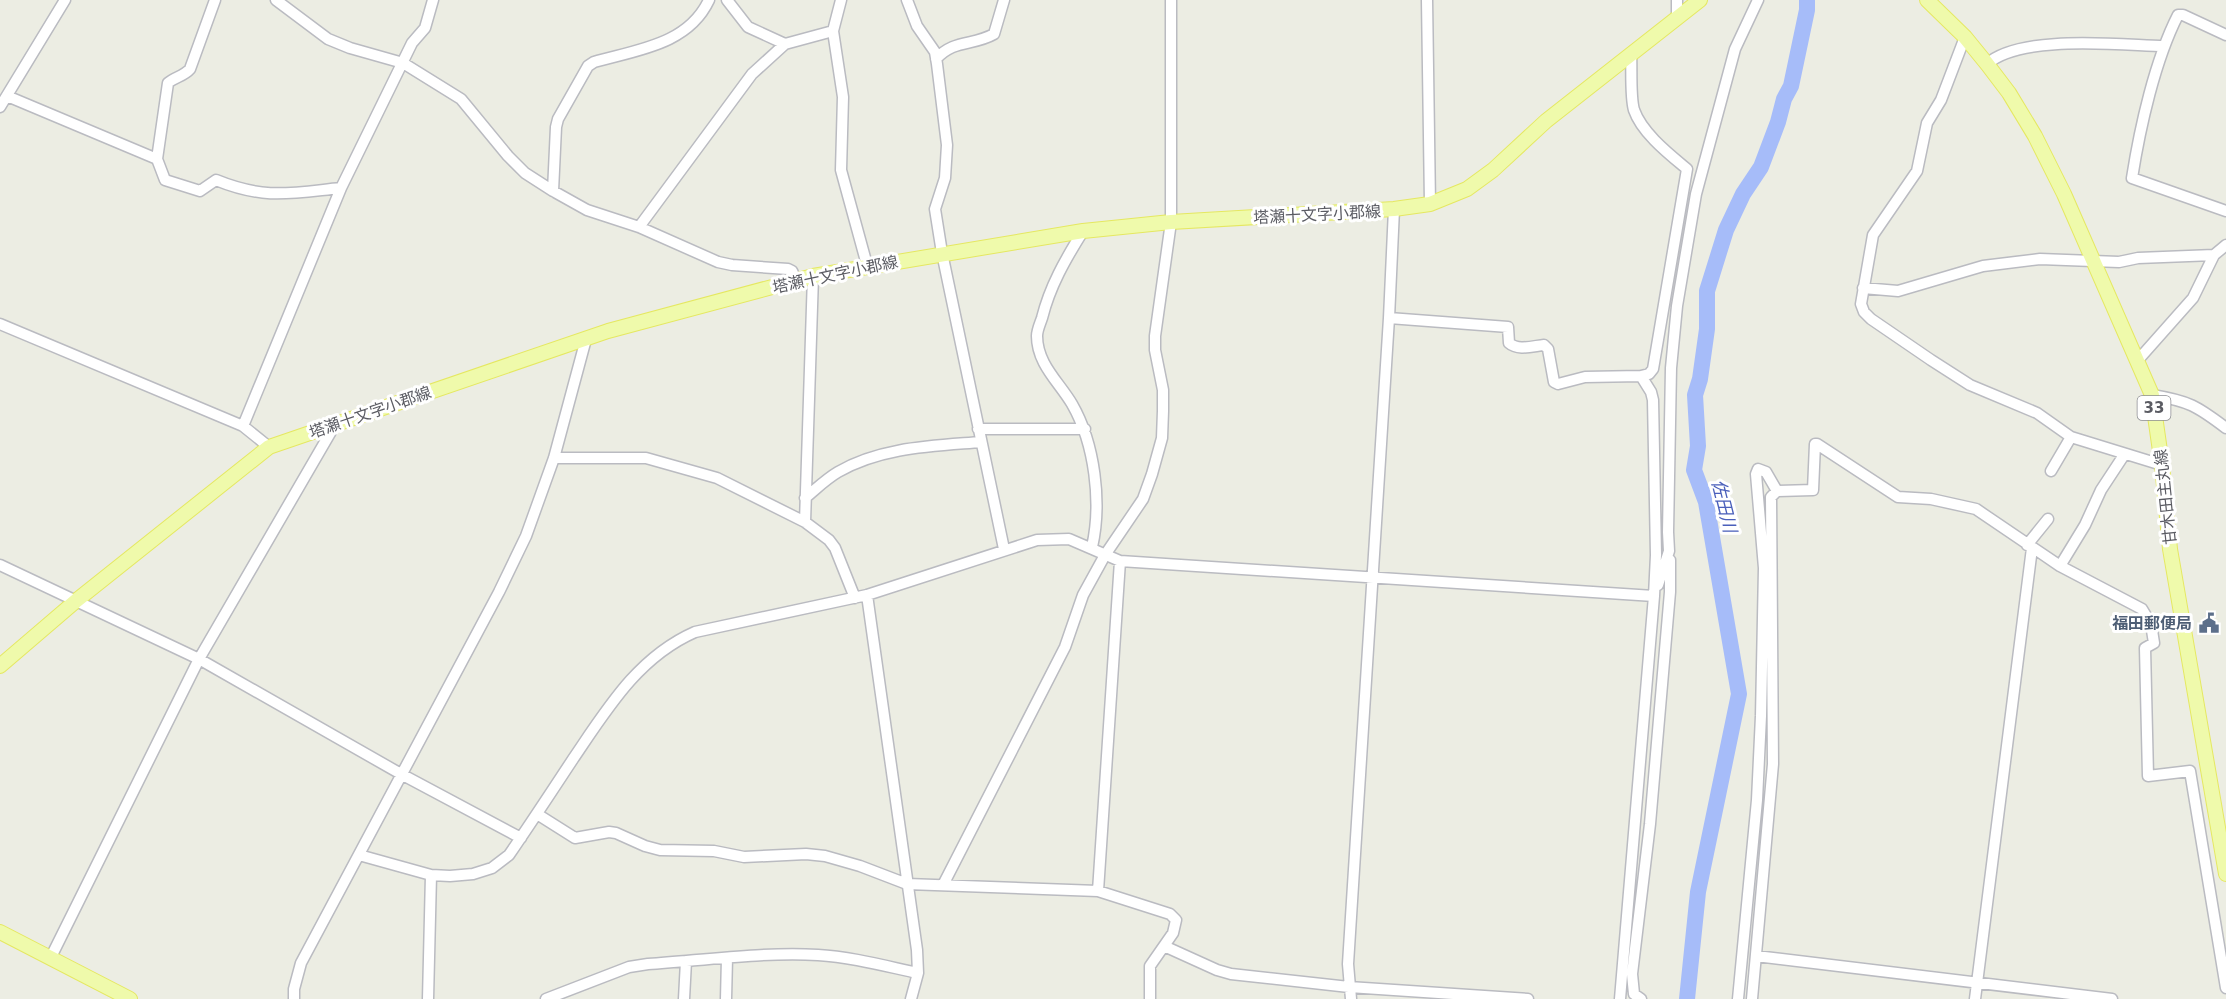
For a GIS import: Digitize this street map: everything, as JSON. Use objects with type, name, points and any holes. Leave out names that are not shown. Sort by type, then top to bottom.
[{"type":"main road","name":"塔瀬十文字小郡線","points":[[0,666],[77,600],[269,447],[608,331],[813,276],[867,265],[1083,231],[1171,222],[1394,209],[1430,204],[1467,189],[1493,170],[1546,121],[1700,0]]},
{"type":"main road","name":"甘木田主丸線","points":[[1927,0],[1965,37],[1988,64],[2035,136],[2064,194],[2152,395],[2162,465],[2170,549],[2221,814],[2226,874]]},
{"type":"main road","points":[[0,932],[129,999]]},
{"type":"street","points":[[0,107],[65,0]]},
{"type":"street","points":[[214,0],[190,69],[186,74],[168,83],[157,159],[165,180],[200,191],[216,180],[254,193],[273,194],[341,188]]},
{"type":"street","points":[[276,0],[328,39],[350,48],[403,63],[461,99],[525,173],[587,210],[639,227],[718,262],[788,268],[796,280]]},
{"type":"street","points":[[243,426],[341,188],[412,43],[425,28],[433,0]]},
{"type":"street","points":[[553,190],[558,119],[588,66],[594,62],[664,43],[682,33],[695,21],[709,0]]},
{"type":"street","points":[[727,0],[748,27],[785,44]]},
{"type":"street","points":[[841,0],[833,31],[843,97],[841,170],[867,265]]},
{"type":"street","points":[[907,0],[917,26],[930,43],[936,59],[946,145],[945,178],[935,209],[942,253],[1004,549]]},
{"type":"street","points":[[936,59],[950,47],[977,41],[994,34],[1004,0]]},
{"type":"street","points":[[943,885],[1065,647],[1083,595],[1105,555],[1143,499],[1162,438],[1163,390],[1155,350],[1155,336],[1171,222],[1171,0]]},
{"type":"street","points":[[1427,0],[1430,204]]},
{"type":"street","points":[[1677,0],[1677,18]]},
{"type":"street","points":[[1636,997],[1632,974],[1650,824],[1670,592],[1668,532],[1671,368],[1677,306],[1696,194],[1735,49],[1758,0]]},
{"type":"street","points":[[2226,35],[2178,15],[2164,46],[2140,133],[2132,178],[2226,211]]},
{"type":"street","points":[[639,227],[752,74],[785,44],[833,31]]},
{"type":"street","points":[[1965,37],[1941,100],[1923,132],[1917,171],[1873,235],[1863,288],[1862,308],[1871,319],[1970,385],[2037,413],[2071,437],[2162,465]]},
{"type":"street","points":[[1988,64],[1996,56],[2032,46],[2078,44],[2164,46]]},
{"type":"street","points":[[1389,318],[1508,327],[1509,343],[1512,346],[1517,348],[1544,345],[1548,349],[1554,382],[1558,384],[1585,377],[1649,374],[1653,369],[1687,169],[1662,149],[1634,109],[1631,53]]},
{"type":"street","points":[[7,96],[157,159]]},
{"type":"street","points":[[1350,993],[1349,953],[1394,209]]},
{"type":"street","points":[[1083,231],[1059,270],[1047,297],[1037,335],[1044,365],[1071,402],[1090,446],[1097,511],[1092,547]]},
{"type":"street","points":[[1863,288],[1898,291],[1983,266],[2040,259],[2119,262],[2222,247]]},
{"type":"street","points":[[2138,360],[2193,298],[2222,247]]},
{"type":"street","points":[[805,522],[813,276]]},
{"type":"street","points":[[0,324],[243,426],[269,447]]},
{"type":"street","points":[[294,999],[294,989],[301,963],[526,536],[554,458],[586,339]]},
{"type":"street","points":[[1620,999],[1656,555],[1653,399],[1641,376]]},
{"type":"street","points":[[2152,395],[2183,400],[2202,410],[2226,428]]},
{"type":"street","points":[[51,957],[199,659],[336,423]]},
{"type":"street","points":[[978,429],[1084,429]]},
{"type":"street","points":[[2050,471],[2071,437]]},
{"type":"street","points":[[805,498],[837,473],[869,458],[917,447],[981,442]]},
{"type":"street","points":[[1752,999],[1773,764],[1771,497],[1777,491],[1814,490],[1815,444],[1898,497],[1931,499],[1976,509],[2060,566],[2142,609],[2151,624],[2154,643],[2145,648],[2148,776],[2190,771],[2226,988]]},
{"type":"street","points":[[2060,566],[2085,525],[2101,490],[2124,455]]},
{"type":"street","points":[[554,458],[646,458],[717,478],[805,522],[829,540],[835,548],[855,598]]},
{"type":"street","points":[[1738,999],[1757,800],[1761,716],[1764,568],[1756,474],[1758,469],[1766,472],[1777,491]]},
{"type":"street","points":[[1975,999],[2029,546],[2048,519]]},
{"type":"street","points":[[358,855],[431,875],[472,874],[492,868],[509,855],[612,702],[637,672],[656,654],[678,640],[695,632],[867,596],[1037,540],[1069,539],[1120,561],[1654,596]]},
{"type":"street","points":[[1654,596],[1670,551]]},
{"type":"street","points":[[1098,891],[1120,561]]},
{"type":"street","points":[[0,565],[199,659],[401,774],[521,838]]},
{"type":"street","points":[[867,596],[917,950],[918,973],[911,999]]},
{"type":"street","points":[[537,814],[575,838],[609,832],[660,850],[714,851],[744,857],[806,854],[825,856],[860,866],[907,884],[1098,891],[1173,916],[1175,926],[1150,966],[1150,999]]},
{"type":"street","points":[[428,999],[431,875]]},
{"type":"street","points":[[1164,946],[1224,972],[1350,993],[1528,999]]},
{"type":"street","points":[[546,999],[629,967],[769,955],[852,958],[918,973]]},
{"type":"street","points":[[1756,956],[2112,999]]},
{"type":"street","points":[[726,999],[727,958]]},
{"type":"street","points":[[684,999],[686,961]]},
{"type":"waterway","name":"佐田川","points":[[1687,999],[1698,892],[1739,694],[1706,502],[1694,470],[1698,446],[1695,395],[1700,379],[1707,329],[1707,291],[1726,230],[1743,194],[1761,167],[1784,99],[1791,86],[1807,10],[1807,0]]},
{"type":"place","name":"福田郵便局","points":[[2209,623]]}]
